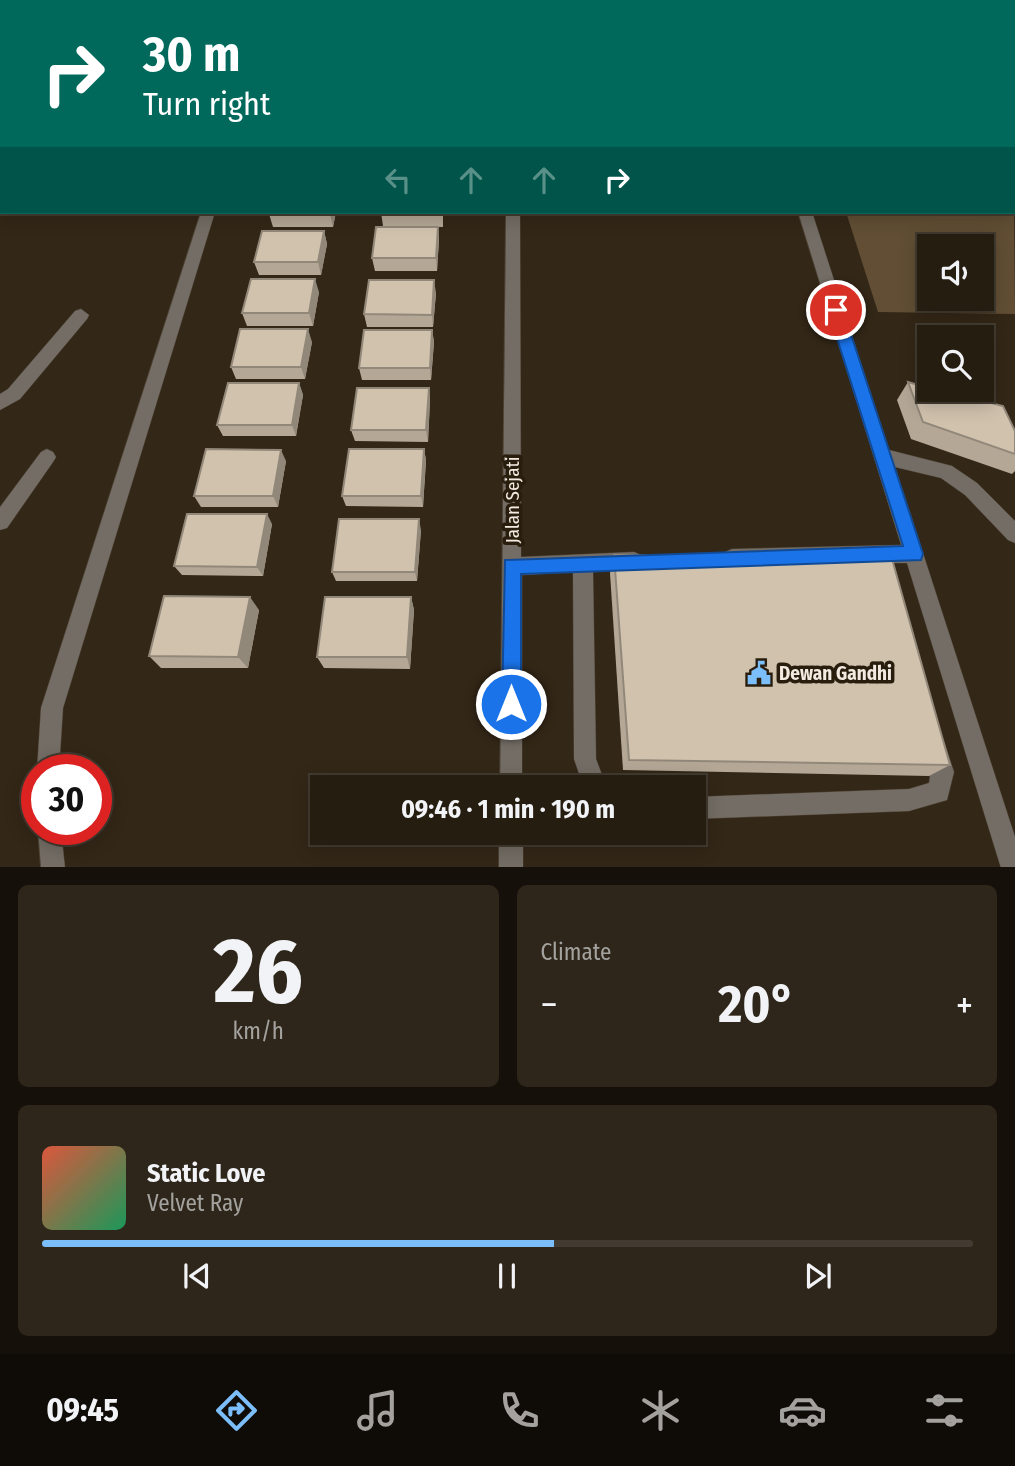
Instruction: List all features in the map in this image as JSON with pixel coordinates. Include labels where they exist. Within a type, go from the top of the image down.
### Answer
[{"type":"street","points":[[49,754],[52,708],[207,214]]},
{"type":"street","name":"Jalan Sejati","points":[[511,775],[513,214]]},
{"type":"street","points":[[806,214],[1013,867]]},
{"type":"street","points":[[0,403],[14,394],[81,315]]},
{"type":"street","points":[[882,456],[947,471],[971,489],[1015,534]]},
{"type":"street","points":[[0,522],[47,457]]},
{"type":"street","points":[[875,553],[891,604]]},
{"type":"street","points":[[708,559],[914,554]]},
{"type":"street","points":[[512,566],[653,561]]},
{"type":"street","points":[[583,563],[585,759],[591,775]]},
{"type":"street","points":[[706,808],[909,800],[939,792],[943,772],[927,720]]},
{"type":"street","points":[[52,845],[54,867]]},
{"type":"street","points":[[511,845],[511,867]]},
{"type":"shaded area","points":[[847,214],[1014,214],[1015,314],[878,312]]},
{"type":"building","points":[[376,227],[438,227],[436,258],[372,258]]},
{"type":"building","points":[[262,231],[324,231],[318,262],[254,262]]},
{"type":"building","points":[[251,279],[315,279],[309,313],[242,313]]},
{"type":"building","points":[[369,280],[434,280],[432,315],[364,314]]},
{"type":"building","points":[[240,329],[308,329],[301,367],[231,367]]},
{"type":"building","points":[[364,330],[432,330],[430,368],[359,368]]},
{"type":"building","points":[[908,382],[917,385],[917,402],[987,402],[1003,406],[1015,431],[1015,454],[923,422]]},
{"type":"building","points":[[228,383],[299,383],[292,425],[217,425]]},
{"type":"building","points":[[357,388],[429,388],[426,430],[351,430]]},
{"type":"building","points":[[206,449],[281,450],[273,496],[194,496]]},
{"type":"building","points":[[349,449],[424,449],[421,496],[342,496]]},
{"type":"building","points":[[187,514],[267,514],[257,567],[174,566]]},
{"type":"building","points":[[339,519],[419,519],[415,572],[332,572]]},
{"type":"building","name":"Dewan Gandhi","points":[[614,555],[892,559],[950,765],[629,760]]},
{"type":"building","points":[[164,596],[250,597],[238,657],[149,656]]},
{"type":"building","points":[[325,597],[411,597],[407,657],[317,657]]},
{"type":"place","name":"Dewan Gandhi","points":[[759,673]]},
{"type":"route","points":[[511,704],[512,566],[875,553],[914,554],[836,310]]}]
